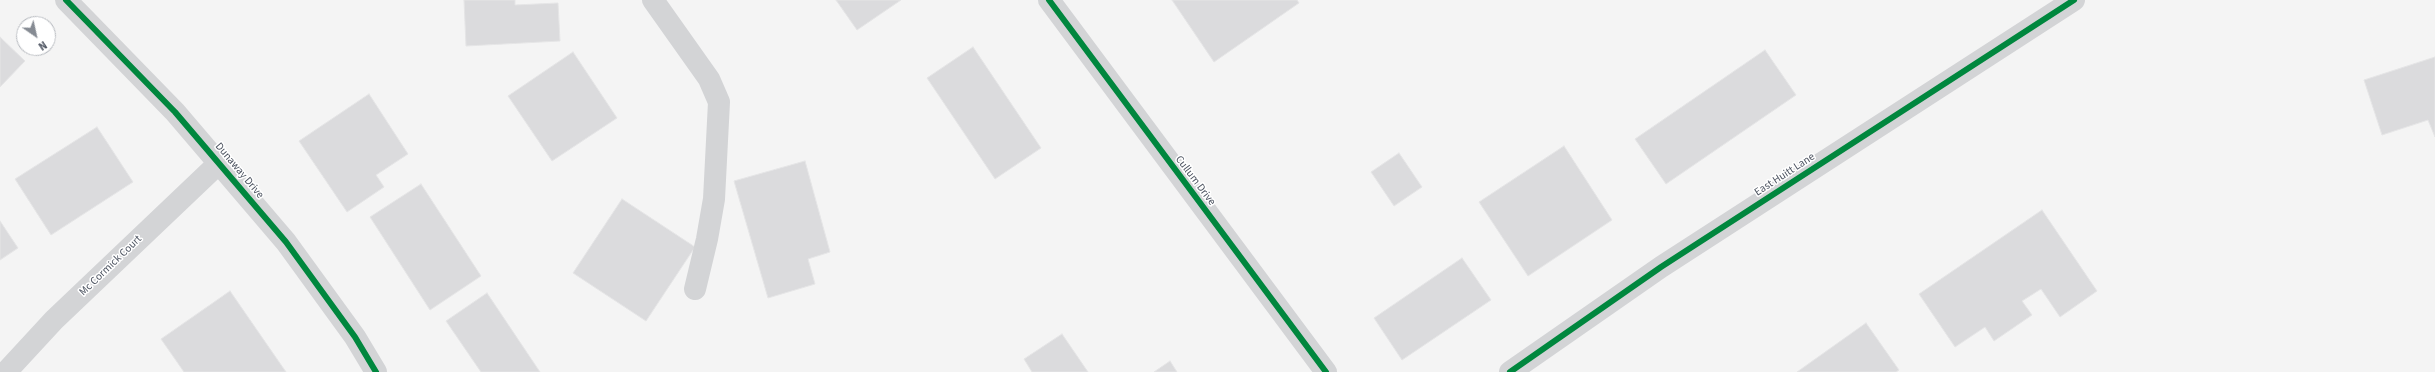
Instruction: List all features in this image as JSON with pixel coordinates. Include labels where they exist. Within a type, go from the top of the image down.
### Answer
[{"type":"street","name":"Dunaway Drive","points":[[66,0],[175,112],[286,242],[355,337],[376,372]]},
{"type":"street","points":[[653,0],[655,6],[673,26],[709,79],[719,102],[714,199],[707,239],[695,289]]},
{"type":"street","name":"Cullum Drive","points":[[1049,0],[1326,372]]},
{"type":"street","name":"East Huitt Lane","points":[[1510,372],[1660,267],[2074,0]]},
{"type":"street","name":"Mc Cormick Court","points":[[6,372],[54,320],[219,163]]},
{"type":"building","points":[[464,0],[515,0],[515,5],[558,3],[560,41],[466,46]]},
{"type":"building","points":[[836,0],[901,0],[857,30]]},
{"type":"building","points":[[1172,0],[1297,0],[1299,3],[1214,62]]},
{"type":"building","points":[[0,37],[16,52],[16,56],[20,56],[25,61],[0,87]]},
{"type":"building","points":[[973,47],[1041,148],[995,179],[927,78]]},
{"type":"building","points":[[1765,50],[1796,95],[1666,184],[1635,139]]},
{"type":"building","points":[[573,52],[617,118],[552,161],[508,96]]},
{"type":"building","points":[[2435,57],[2435,137],[2428,120],[2382,135],[2364,80]]},
{"type":"building","points":[[369,94],[408,154],[376,175],[384,187],[347,212],[299,141]]},
{"type":"building","points":[[97,127],[133,182],[51,235],[15,179]]},
{"type":"building","points":[[1564,146],[1612,220],[1528,276],[1479,202]]},
{"type":"building","points":[[1399,153],[1422,187],[1394,206],[1371,172]]},
{"type":"building","points":[[805,161],[830,252],[808,259],[815,284],[768,298],[734,181]]},
{"type":"building","points":[[421,184],[481,276],[430,310],[370,217]]},
{"type":"building","points":[[622,199],[695,247],[646,321],[573,273]]},
{"type":"building","points":[[2042,210],[2097,291],[2060,317],[2041,289],[2022,301],[2032,315],[1994,341],[1985,327],[1955,347],[1919,294]]},
{"type":"building","points":[[0,221],[18,248],[0,260]]},
{"type":"building","points":[[1462,258],[1491,300],[1402,360],[1374,318]]},
{"type":"building","points":[[230,291],[286,372],[184,372],[161,339]]},
{"type":"building","points":[[487,293],[540,372],[481,372],[446,321]]},
{"type":"building","points":[[1866,323],[1899,370],[1896,372],[1797,372]]},
{"type":"building","points":[[1062,334],[1088,372],[1032,372],[1024,359]]},
{"type":"building","points":[[1170,361],[1177,372],[1154,372]]},
{"type":"cycle path","points":[[66,0],[175,112],[286,242],[355,337],[376,372]]},
{"type":"cycle path","points":[[1049,0],[1326,372]]},
{"type":"cycle path","points":[[1510,372],[1661,267],[2074,0]]}]
